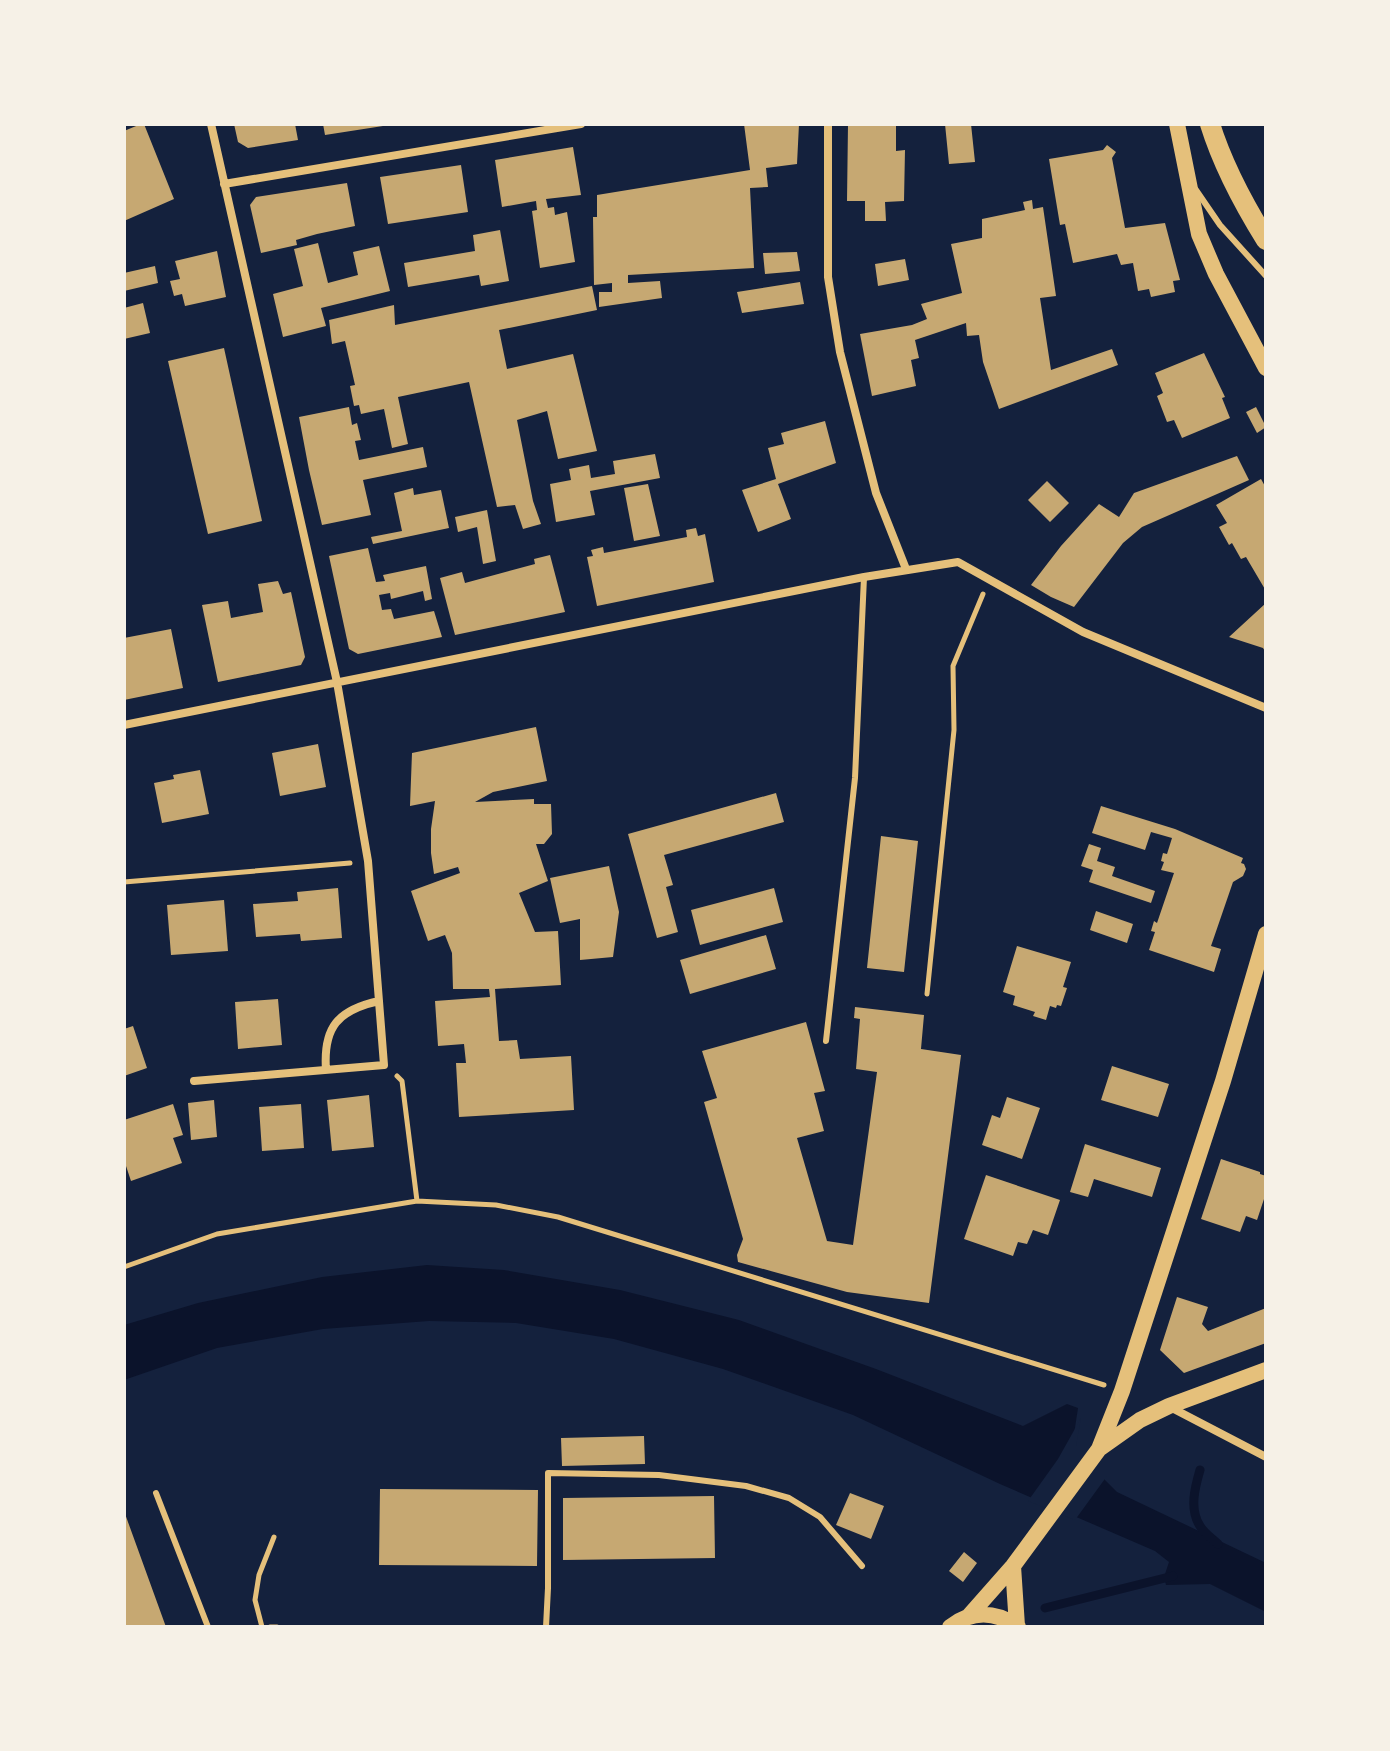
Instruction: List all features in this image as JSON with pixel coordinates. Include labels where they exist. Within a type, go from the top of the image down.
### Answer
[{"type":"main road","points":[[1177,124],[1199,234],[1216,274],[1266,368]]},
{"type":"main road","points":[[1210,124],[1237,192],[1266,240]]},
{"type":"main road","points":[[968,1617],[1013,1566],[1099,1449],[1119,1399],[1223,1081],[1266,934]]},
{"type":"main road","points":[[1099,1449],[1140,1420],[1169,1406],[1266,1370]]},
{"type":"main road","points":[[1013,1566],[1018,1626]]},
{"type":"main road","points":[[950,1627],[968,1617],[984,1614],[996,1615],[1018,1626]]},
{"type":"street","points":[[194,1081],[384,1065],[368,861],[337,682],[211,124]]},
{"type":"street","points":[[224,184],[581,124]]},
{"type":"street","points":[[828,124],[828,277],[840,352],[876,493],[906,569]]},
{"type":"street","points":[[124,725],[864,577],[958,562],[1083,632],[1266,708]]},
{"type":"street","points":[[326,1070],[331,1026],[344,1014],[379,1001]]},
{"type":"street","points":[[1169,1406],[1266,1457]]},
{"type":"lane","points":[[1186,173],[1220,225],[1266,276]]},
{"type":"lane","points":[[826,1041],[855,778],[864,577]]},
{"type":"lane","points":[[546,1627],[548,1473],[659,1475],[746,1486],[789,1498],[820,1517],[862,1566]]},
{"type":"lane","points":[[156,1493],[208,1627]]},
{"type":"path","points":[[927,994],[954,730],[953,666],[988,580]]},
{"type":"path","points":[[124,882],[368,861]]},
{"type":"path","points":[[384,1065],[402,1081],[417,1201]]},
{"type":"path","points":[[124,1267],[217,1234],[417,1201],[496,1205],[558,1217],[1085,1378],[1119,1399]]},
{"type":"path","points":[[262,1627],[255,1600],[259,1575],[274,1537]]},
{"type":"path","points":[[270,1627],[277,1627]]},
{"type":"water","points":[[427,1265],[504,1270],[620,1290],[739,1320],[1023,1426],[1067,1404],[1078,1408],[1072,1447],[1117,1492],[1266,1563],[1266,1612],[1210,1584],[1166,1585],[1164,1577],[1169,1562],[1155,1551],[1000,1484],[853,1415],[723,1369],[614,1339],[516,1323],[429,1321],[323,1329],[217,1348],[124,1380],[124,1325],[198,1303],[322,1277]]},
{"type":"pier","points":[[1081,1418],[1076,1446],[1107,1476],[1075,1520],[1028,1501],[1058,1459]]},
{"type":"building","points":[[144,124],[174,199],[124,221],[124,131]]},
{"type":"building","points":[[234,124],[295,124],[298,140],[248,148],[238,142]]},
{"type":"building","points":[[323,124],[383,124],[383,126],[325,135]]},
{"type":"building","points":[[744,124],[799,124],[797,164],[766,168],[768,187],[750,188],[754,268],[628,275],[628,283],[660,281],[662,298],[599,307],[599,292],[612,292],[612,283],[594,285],[593,217],[597,217],[597,195],[750,170]]},
{"type":"building","points":[[848,124],[896,124],[896,151],[905,150],[904,201],[885,202],[886,221],[865,221],[865,201],[847,201]]},
{"type":"building","points":[[945,124],[971,124],[975,162],[949,164]]},
{"type":"building","points":[[1107,145],[1116,152],[1112,158],[1125,228],[1165,223],[1180,280],[1173,281],[1175,292],[1151,297],[1149,289],[1138,291],[1133,263],[1121,265],[1117,254],[1073,263],[1065,224],[1060,225],[1049,159],[1103,150]]},
{"type":"building","points":[[573,147],[581,195],[546,199],[548,208],[554,207],[555,215],[567,212],[575,262],[540,268],[532,211],[537,210],[536,201],[502,207],[495,160]]},
{"type":"building","points":[[461,165],[468,212],[388,224],[380,177]]},
{"type":"building","points":[[347,183],[355,226],[296,240],[297,245],[261,253],[250,205],[256,197]]},
{"type":"building","points":[[1032,200],[1033,209],[1043,207],[1056,296],[1040,298],[1051,370],[1112,349],[1118,365],[999,409],[983,362],[979,335],[967,336],[966,323],[915,340],[919,358],[911,360],[916,386],[872,396],[860,334],[912,325],[927,319],[921,304],[962,293],[951,244],[982,238],[982,219],[1025,210],[1023,202]]},
{"type":"building","points":[[500,230],[509,281],[481,286],[479,275],[408,287],[404,263],[475,251],[473,235]]},
{"type":"building","points":[[318,243],[328,283],[358,275],[353,252],[379,246],[390,291],[321,308],[326,326],[283,337],[273,294],[303,286],[294,249]]},
{"type":"building","points":[[217,251],[226,297],[185,306],[182,294],[174,296],[170,281],[180,279],[175,261]]},
{"type":"building","points":[[797,252],[800,271],[765,274],[763,253]]},
{"type":"building","points":[[905,259],[909,280],[878,286],[875,264]]},
{"type":"building","points":[[155,266],[158,283],[124,291],[124,273]]},
{"type":"building","points":[[800,282],[804,304],[742,313],[737,292]]},
{"type":"building","points":[[592,286],[597,310],[499,330],[507,369],[573,354],[597,451],[558,459],[547,411],[517,420],[533,501],[541,524],[523,529],[515,505],[497,507],[469,382],[398,397],[408,444],[392,448],[384,409],[361,414],[359,405],[354,406],[350,386],[355,385],[345,341],[332,344],[329,320],[394,305],[395,325]]},
{"type":"building","points":[[143,303],[150,333],[124,339],[124,308]]},
{"type":"building","points":[[224,348],[262,521],[208,534],[168,361]]},
{"type":"building","points":[[1204,353],[1225,397],[1222,398],[1230,418],[1182,438],[1174,420],[1167,422],[1157,396],[1163,393],[1155,373]]},
{"type":"building","points":[[349,407],[352,425],[357,423],[361,440],[355,441],[359,460],[423,447],[427,467],[363,480],[371,515],[322,525],[299,417]]},
{"type":"building","points":[[1256,407],[1266,427],[1257,433],[1246,412]]},
{"type":"building","points":[[825,421],[836,463],[778,484],[791,519],[758,532],[742,490],[776,479],[768,448],[784,444],[781,433]]},
{"type":"building","points":[[655,454],[660,478],[590,491],[595,515],[556,522],[550,484],[571,480],[569,469],[589,465],[591,478],[615,474],[613,461]]},
{"type":"building","points":[[1237,456],[1249,480],[1142,527],[1123,543],[1074,607],[1031,585],[1099,504],[1119,517],[1134,493]]},
{"type":"building","points":[[1261,479],[1266,488],[1266,591],[1246,557],[1241,559],[1232,543],[1229,545],[1219,527],[1227,523],[1216,505]]},
{"type":"building","points":[[1047,481],[1069,503],[1050,522],[1028,500]]},
{"type":"building","points":[[648,484],[660,536],[634,541],[624,488]]},
{"type":"building","points":[[413,488],[414,495],[441,490],[449,528],[373,544],[371,537],[402,531],[394,493]]},
{"type":"building","points":[[487,510],[496,561],[483,564],[477,527],[458,532],[455,517]]},
{"type":"building","points":[[696,528],[698,536],[705,534],[714,582],[597,606],[587,557],[593,556],[591,550],[603,547],[604,553],[687,537],[686,530]]},
{"type":"building","points":[[368,548],[376,582],[385,581],[383,575],[426,566],[432,599],[425,601],[423,591],[391,599],[390,593],[379,595],[382,610],[391,609],[394,619],[434,611],[442,637],[358,654],[349,649],[329,556]]},
{"type":"building","points":[[550,555],[565,612],[455,635],[440,578],[462,572],[465,583],[535,564],[534,559]]},
{"type":"building","points":[[278,581],[283,594],[291,592],[305,657],[301,665],[218,682],[202,605],[228,601],[231,618],[263,612],[258,584]]},
{"type":"building","points":[[1266,603],[1266,653],[1263,648],[1229,637]]},
{"type":"building","points":[[171,629],[183,688],[124,700],[124,638]]},
{"type":"building","points":[[536,727],[547,781],[493,792],[475,802],[534,799],[534,804],[551,804],[552,834],[544,844],[536,844],[548,881],[519,893],[535,932],[558,931],[561,985],[495,989],[499,1041],[517,1040],[520,1059],[571,1056],[574,1110],[459,1117],[456,1063],[466,1063],[464,1044],[438,1046],[435,1001],[490,997],[489,989],[453,989],[452,953],[445,935],[428,941],[411,891],[460,873],[458,867],[434,874],[431,829],[435,801],[410,806],[412,753]]},
{"type":"building","points":[[318,744],[326,787],[280,796],[272,753]]},
{"type":"building","points":[[200,770],[209,814],[162,823],[154,783],[174,779],[173,775]]},
{"type":"building","points":[[776,793],[784,822],[664,855],[673,885],[666,887],[678,932],[657,938],[628,834]]},
{"type":"building","points":[[1101,806],[1175,829],[1243,858],[1241,863],[1246,869],[1243,876],[1233,882],[1211,946],[1221,949],[1214,972],[1149,950],[1155,932],[1151,931],[1154,921],[1157,923],[1174,873],[1161,870],[1163,853],[1167,854],[1172,838],[1151,832],[1145,850],[1092,833]]},
{"type":"building","points":[[881,836],[918,841],[904,972],[867,968]]},
{"type":"building","points":[[1089,844],[1101,848],[1097,861],[1115,867],[1112,876],[1155,891],[1151,903],[1089,882],[1093,870],[1081,866]]},
{"type":"building","points":[[609,866],[619,912],[613,957],[580,960],[580,919],[560,923],[550,878]]},
{"type":"building","points":[[338,888],[342,938],[301,941],[300,934],[256,937],[253,904],[298,901],[297,892]]},
{"type":"building","points":[[774,888],[783,922],[700,945],[691,910]]},
{"type":"building","points":[[224,900],[228,951],[171,955],[167,905]]},
{"type":"building","points":[[1096,911],[1133,924],[1127,943],[1090,930]]},
{"type":"building","points":[[766,935],[776,969],[690,994],[680,960]]},
{"type":"building","points":[[1017,946],[1071,962],[1061,1006],[1050,1006],[1046,1020],[1033,1016],[1035,1012],[1013,1005],[1015,996],[1003,992]]},
{"type":"building","points":[[278,999],[282,1045],[238,1049],[235,1002]]},
{"type":"building","points":[[855,1007],[924,1015],[921,1049],[961,1055],[929,1303],[847,1292],[738,1262],[737,1255],[743,1239],[704,1102],[717,1098],[702,1051],[806,1022],[825,1091],[814,1093],[824,1131],[797,1138],[827,1241],[853,1245],[877,1072],[856,1069],[860,1019],[854,1018]]},
{"type":"building","points":[[133,1026],[147,1068],[124,1076],[124,1029]]},
{"type":"building","points":[[1112,1066],[1169,1084],[1158,1117],[1101,1100]]},
{"type":"building","points":[[369,1095],[374,1147],[332,1151],[327,1100]]},
{"type":"building","points":[[1007,1097],[1040,1108],[1022,1159],[982,1145],[992,1115],[1000,1118]]},
{"type":"building","points":[[214,1100],[217,1137],[191,1140],[188,1103]]},
{"type":"building","points":[[173,1104],[183,1135],[173,1138],[182,1163],[131,1181],[124,1160],[124,1120]]},
{"type":"building","points":[[301,1104],[304,1148],[262,1151],[259,1107]]},
{"type":"building","points":[[1085,1144],[1161,1168],[1152,1197],[1094,1179],[1088,1197],[1070,1192]]},
{"type":"building","points":[[1221,1159],[1266,1176],[1266,1193],[1257,1220],[1246,1216],[1240,1232],[1201,1219]]},
{"type":"building","points":[[986,1175],[1060,1200],[1048,1235],[1033,1230],[1027,1244],[1018,1242],[1013,1256],[964,1239]]},
{"type":"building","points":[[1177,1297],[1208,1307],[1202,1324],[1208,1331],[1266,1308],[1266,1343],[1184,1373],[1160,1350]]},
{"type":"building","points":[[644,1436],[645,1464],[562,1466],[561,1438]]},
{"type":"building","points":[[380,1489],[538,1490],[537,1566],[379,1565]]},
{"type":"building","points":[[850,1493],[884,1506],[871,1539],[836,1525]]},
{"type":"building","points":[[714,1496],[715,1558],[563,1560],[563,1498]]},
{"type":"building","points":[[124,1511],[166,1627],[124,1627]]},
{"type":"building","points":[[964,1552],[977,1563],[963,1582],[949,1571]]},
{"type":"waterway","points":[[1200,1470],[1195,1491],[1195,1512],[1202,1529],[1218,1544]]},
{"type":"waterway","points":[[1045,1608],[1173,1576]]}]
